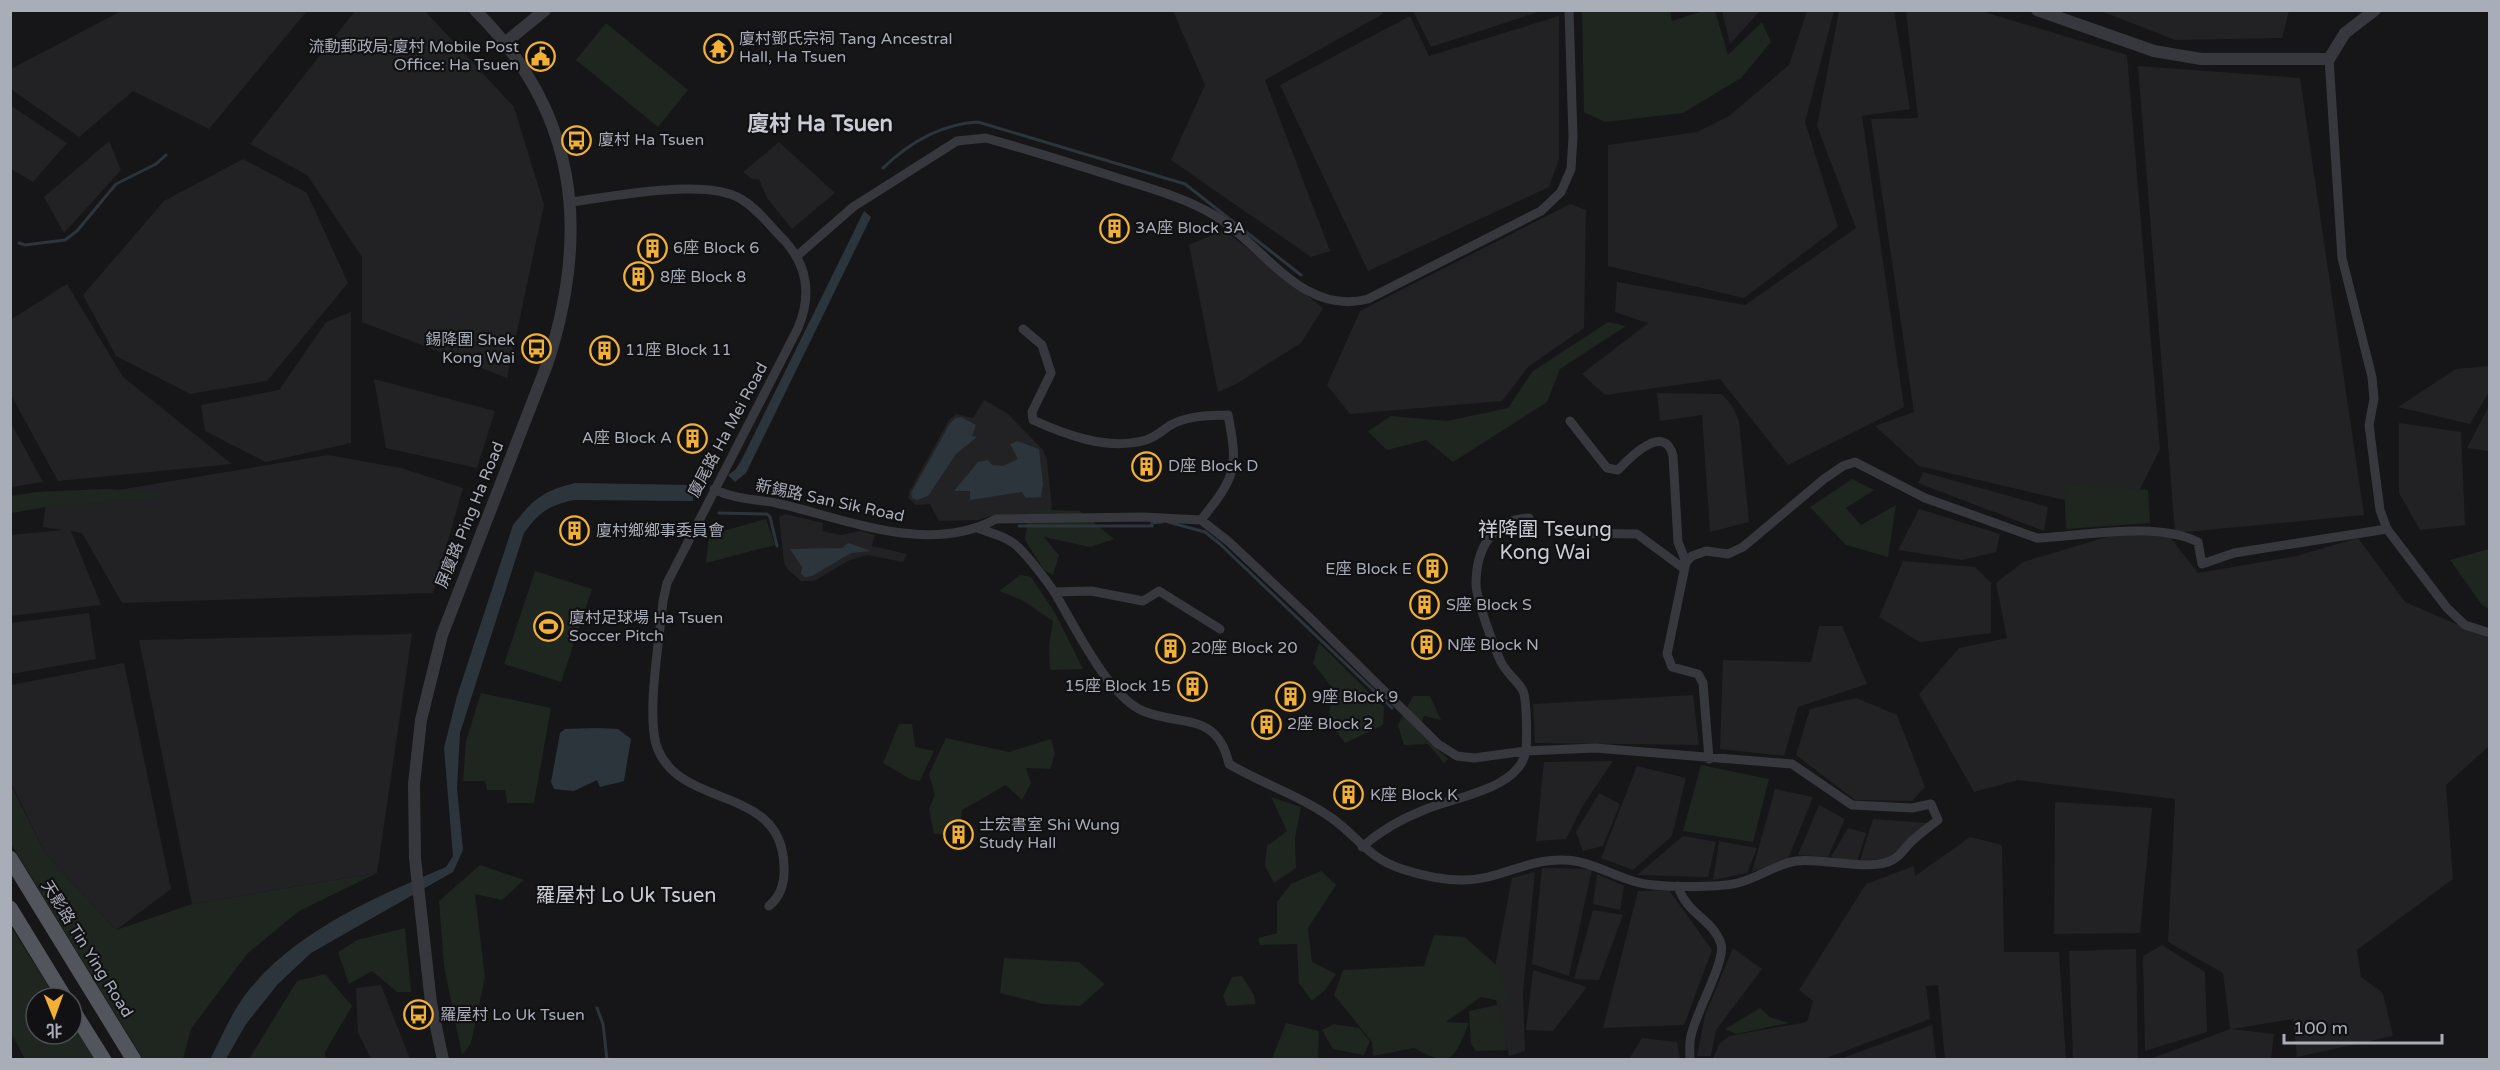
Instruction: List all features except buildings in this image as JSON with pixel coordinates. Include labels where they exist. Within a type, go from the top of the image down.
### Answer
[{"type":"main road","name":"天影路 Tin Ying Road","points":[[10,858],[134,1059]]},
{"type":"main road","points":[[10,908],[58,986]]},
{"type":"main road","points":[[84,1028],[104,1059]]},
{"type":"street","name":"屏廈路 Ping Ha Road","points":[[443,1059],[430,1003],[417,878],[414,784],[425,697],[442,635],[461,582],[548,362],[560,325],[571,251],[570,202],[550,120],[533,82],[506,42],[475,10]]},
{"type":"street","points":[[506,42],[545,10]]},
{"type":"street","points":[[797,256],[853,207],[957,141],[986,138],[1167,193],[1215,215],[1279,273],[1313,292],[1345,301],[1368,298],[1541,211],[1561,192],[1571,169],[1573,136],[1569,10]]},
{"type":"street","points":[[2037,10],[2154,51],[2201,59],[2329,59]]},
{"type":"street","points":[[2375,10],[2345,33],[2329,59],[2342,258],[2372,377],[2374,399],[2369,425],[2380,510],[2387,529],[2447,608],[2465,625],[2490,633]]},
{"type":"street","name":"廈尾路 Ha Mei Road","points":[[570,202],[697,188],[719,190],[741,198],[752,207],[797,256],[807,285],[803,315],[675,565],[665,592],[654,735],[665,762],[683,779],[749,808],[769,824],[780,846],[784,869],[778,898],[769,906]]},
{"type":"street","points":[[1023,329],[1042,345],[1051,374],[1032,412],[1033,420],[1060,434],[1110,442],[1143,441],[1157,436],[1181,421],[1196,416],[1228,415],[1235,454],[1233,472],[1225,489],[1201,520]]},
{"type":"street","points":[[1570,421],[1607,468],[1612,470],[1617,470],[1642,447],[1655,442],[1665,442],[1669,445],[1673,456],[1678,542],[1684,565],[1667,654],[1672,667],[1698,674],[1703,684],[1709,759]]},
{"type":"street","points":[[1684,565],[1692,556],[1706,551],[1728,554],[1743,546],[1824,479],[1842,466],[1855,462],[1925,498],[2002,524],[2024,536],[2037,538],[2136,531],[2188,537],[2198,542],[2202,564],[2234,553],[2387,529]]},
{"type":"street","name":"新錫路 San Sik Road","points":[[714,489],[726,495],[775,503],[898,533],[978,528]]},
{"type":"street","points":[[1143,517],[1201,520],[1228,541],[1449,752],[1456,756],[1474,758],[1526,751],[1622,749],[1709,759],[1792,764],[1852,805],[1912,808],[1931,804],[1938,820],[1893,860],[1862,866],[1839,861],[1795,861],[1738,883],[1652,885],[1616,877],[1583,863],[1564,860],[1537,863],[1485,878],[1441,879],[1386,863],[1362,847],[1335,820],[1306,802],[1257,781],[1229,764],[1226,752],[1213,731],[1199,723],[1143,711],[1123,696],[1100,668],[1054,592],[1019,547],[1002,536],[978,528],[996,519],[1143,517]]},
{"type":"street","points":[[1362,847],[1383,830],[1424,810],[1503,781],[1520,764],[1526,751],[1524,694],[1501,662],[1476,586],[1479,560],[1493,530],[1515,518],[1529,518]]},
{"type":"street","points":[[1573,533],[1637,534],[1684,565]]},
{"type":"street","points":[[1054,592],[1091,591],[1143,601],[1159,591],[1220,629]]},
{"type":"street","points":[[1678,886],[1682,901],[1717,934],[1722,946],[1721,961],[1703,998],[1690,1037],[1690,1059]]},
{"type":"shaded area","points":[[123,10],[307,11],[209,129],[133,91],[79,137],[11,89],[11,69]]},
{"type":"shaded area","points":[[1722,10],[1760,11],[1730,44]]},
{"type":"shaded area","points":[[355,11],[425,11],[514,107],[544,205],[507,378],[362,322],[362,257],[307,175],[250,144]]},
{"type":"shaded area","points":[[1173,11],[1381,11],[1383,14],[1265,80],[1330,251],[1311,257],[1171,160],[1205,85]]},
{"type":"shaded area","points":[[1413,11],[1541,11],[1431,47]]},
{"type":"shaded area","points":[[1582,11],[1670,11],[1672,21],[1703,11],[1715,11],[1728,55],[1762,22],[1771,42],[1741,78],[1683,113],[1605,122],[1584,112]]},
{"type":"shaded area","points":[[1807,11],[1834,11],[1805,122],[1838,227],[1744,298],[1608,266],[1608,145],[1697,132],[1729,116],[1789,65]]},
{"type":"shaded area","points":[[1839,11],[1894,11],[1910,109],[1862,116],[1904,407],[1788,465],[1720,379],[1605,395],[1582,374],[1648,323],[1615,312],[1617,282],[1745,305],[1856,228],[1817,126]]},
{"type":"shaded area","points":[[1906,11],[1981,11],[2127,55],[2160,449],[2137,495],[2073,502],[1919,466],[1875,426],[1914,412],[1871,119],[1918,118]]},
{"type":"shaded area","points":[[2101,11],[2289,11],[2282,38],[2175,40]]},
{"type":"shaded area","points":[[1410,16],[1429,56],[1559,16],[1559,159],[1549,187],[1368,271],[1280,85]]},
{"type":"shaded area","points":[[606,23],[688,90],[658,127],[576,60]]},
{"type":"shaded area","points":[[2138,66],[2300,78],[2364,515],[2175,533]]},
{"type":"shaded area","points":[[10,105],[67,143],[33,182],[11,169]]},
{"type":"shaded area","points":[[109,141],[121,170],[64,233],[44,197]]},
{"type":"shaded area","points":[[779,142],[835,193],[792,229],[767,198],[759,179],[752,179],[743,172]]},
{"type":"shaded area","points":[[243,159],[307,193],[348,283],[267,381],[190,394],[116,356],[83,295],[164,201]]},
{"type":"shaded area","points":[[1570,204],[1586,210],[1584,328],[1528,367],[1502,401],[1350,414],[1327,385],[1360,311]]},
{"type":"shaded area","points":[[864,211],[871,217],[746,473],[735,482],[728,475],[741,461]]},
{"type":"shaded area","points":[[1224,230],[1323,308],[1301,343],[1236,384],[1218,392],[1189,245]]},
{"type":"shaded area","points":[[67,284],[123,377],[232,464],[58,481],[11,395],[10,320]]},
{"type":"shaded area","points":[[351,312],[351,443],[266,462],[205,431],[201,405],[279,390],[326,322]]},
{"type":"shaded area","points":[[1608,322],[1626,326],[1560,369],[1547,402],[1453,462],[1426,440],[1387,450],[1368,431],[1391,416],[1447,421],[1508,408],[1533,371]]},
{"type":"shaded area","points":[[2489,366],[2489,392],[2470,424],[2398,407],[2456,369]]},
{"type":"shaded area","points":[[374,379],[495,411],[477,468],[386,448]]},
{"type":"shaded area","points":[[1657,393],[1722,394],[1733,407],[1739,421],[1749,522],[1710,532],[1702,415],[1660,421]]},
{"type":"shaded area","points":[[984,400],[1007,413],[1043,450],[1047,460],[1052,508],[1047,514],[994,515],[978,520],[939,521],[930,504],[916,505],[908,498],[910,490],[949,420],[956,414],[973,418]]},
{"type":"shaded area","points":[[2489,406],[2489,451],[2467,448]]},
{"type":"shaded area","points":[[961,417],[976,425],[972,436],[977,437],[956,454],[928,496],[917,500],[912,498],[911,493],[949,425],[955,418]]},
{"type":"shaded area","points":[[11,423],[43,482],[11,487]]},
{"type":"shaded area","points":[[2399,423],[2461,432],[2465,525],[2420,530],[2399,493]]},
{"type":"shaded area","points":[[1017,441],[1039,449],[1043,484],[1041,497],[1026,498],[1022,492],[970,500],[970,491],[954,491],[978,462],[988,460],[992,465],[1003,466],[1018,459],[1010,444]]},
{"type":"shaded area","points":[[328,455],[401,468],[463,488],[433,593],[122,603],[82,533],[71,531],[101,605],[11,616],[11,535],[63,530],[43,527],[46,502]]},
{"type":"shaded area","points":[[1923,472],[2048,507],[2044,531],[1918,483]]},
{"type":"shaded area","points":[[1852,479],[1874,490],[1846,508],[1861,525],[1896,505],[1888,557],[1846,545],[1810,507]]},
{"type":"shaded area","points":[[575,483],[693,485],[693,501],[574,500],[545,511],[535,520],[524,533],[460,733],[457,788],[463,850],[453,872],[311,953],[278,984],[246,1024],[226,1059],[210,1060],[245,995],[287,952],[364,904],[446,867],[453,856],[444,748],[457,696],[513,525],[540,497],[555,489]]},
{"type":"shaded area","points":[[2064,484],[2148,490],[2150,523],[2066,529]]},
{"type":"shaded area","points":[[107,489],[168,493],[150,500],[65,504],[11,513],[11,496],[36,492]]},
{"type":"shaded area","points":[[1029,509],[1080,511],[1114,539],[1090,547],[1044,537],[1059,555],[1053,575],[1044,570],[1025,540]]},
{"type":"shaded area","points":[[1919,509],[2000,534],[1996,552],[1962,560],[1898,550]]},
{"type":"shaded area","points":[[785,514],[823,523],[822,531],[840,535],[861,531],[875,535],[872,546],[907,554],[903,562],[867,555],[850,560],[814,581],[801,581],[789,571],[784,563],[779,517]]},
{"type":"shaded area","points":[[766,519],[775,545],[706,563],[709,535]]},
{"type":"shaded area","points":[[2117,534],[2170,537],[2198,573],[2296,556],[2358,538],[2405,602],[2489,638],[2489,746],[2446,785],[2453,879],[2357,950],[2361,977],[2383,993],[2393,1036],[2297,1057],[2293,1019],[2232,1029],[2274,1034],[2271,1059],[2150,1059],[2230,1029],[2223,973],[2168,942],[2175,799],[2018,780],[1974,792],[1919,694],[1959,648],[2007,638],[1996,583],[2023,562]]},
{"type":"shaded area","points":[[848,543],[871,551],[851,553],[812,576],[805,577],[801,574],[802,567],[790,549],[842,548]]},
{"type":"shaded area","points":[[2490,549],[2489,609],[2482,605],[2450,560]]},
{"type":"shaded area","points":[[1903,561],[1975,567],[1991,583],[1991,633],[1920,642],[1879,617]]},
{"type":"shaded area","name":"廈村足球場 Ha Tsuen Soccer Pitch","points":[[535,571],[592,589],[561,682],[504,664]]},
{"type":"shaded area","points":[[1020,575],[1031,577],[1055,613],[1083,669],[1050,670],[1049,645],[1053,621],[1022,600],[999,591]]},
{"type":"shaded area","points":[[89,613],[96,659],[11,674],[11,623]]},
{"type":"shaded area","points":[[1819,626],[1842,626],[1867,684],[1798,707],[1784,756],[1720,749],[1723,660],[1811,662]]},
{"type":"shaded area","points":[[412,634],[377,873],[192,904],[139,640]]},
{"type":"shaded area","points":[[1319,643],[1384,707],[1383,725],[1345,743],[1328,721],[1333,689],[1313,663]]},
{"type":"shaded area","points":[[124,663],[171,889],[116,930],[45,853],[11,783],[11,685]]},
{"type":"shaded area","points":[[481,693],[551,708],[534,803],[507,803],[505,790],[487,790],[485,781],[463,781],[466,741]]},
{"type":"shaded area","points":[[1693,695],[1699,745],[1535,743],[1533,704]]},
{"type":"shaded area","points":[[1413,696],[1430,696],[1441,720],[1424,716],[1419,732],[1448,759],[1444,763],[1428,744],[1404,745],[1398,725]]},
{"type":"shaded area","points":[[1856,698],[1897,715],[1925,787],[1912,801],[1855,800],[1796,755],[1810,709]]},
{"type":"shaded area","points":[[899,724],[912,724],[915,747],[934,751],[920,781],[910,779],[883,763]]},
{"type":"shaded area","points":[[565,729],[618,729],[631,739],[624,781],[600,787],[597,780],[574,791],[554,789],[551,782],[560,733]]},
{"type":"shaded area","points":[[946,738],[1009,752],[1051,739],[1055,754],[1050,769],[1026,768],[1031,783],[1022,800],[1006,785],[962,810],[959,835],[934,834],[929,809],[935,795],[929,774]]},
{"type":"shaded area","points":[[1613,761],[1582,807],[1566,839],[1536,841],[1544,762]]},
{"type":"shaded area","points":[[1701,765],[1769,779],[1753,842],[1683,831]]},
{"type":"shaded area","points":[[1637,766],[1686,778],[1672,836],[1633,870],[1601,858]]},
{"type":"shaded area","points":[[10,783],[45,853],[116,930],[192,904],[377,873],[299,911],[247,954],[191,1029],[183,1059],[143,1059],[11,844]]},
{"type":"shaded area","points":[[1775,789],[1813,797],[1788,859],[1752,872]]},
{"type":"shaded area","points":[[1599,793],[1620,804],[1603,846],[1583,851],[1576,832]]},
{"type":"shaded area","points":[[1271,797],[1301,807],[1295,838],[1296,868],[1274,883],[1265,866],[1267,846],[1287,831]]},
{"type":"shaded area","points":[[2055,802],[2152,808],[2140,933],[2054,934]]},
{"type":"shaded area","points":[[1819,805],[1845,819],[1828,857],[1798,855]]},
{"type":"shaded area","points":[[1873,819],[1927,823],[1902,859],[1860,860]]},
{"type":"shaded area","points":[[1848,828],[1866,833],[1857,862],[1831,857]]},
{"type":"shaded area","points":[[1683,836],[1716,842],[1708,877],[1637,875]]},
{"type":"shaded area","points":[[1970,837],[2002,845],[2004,952],[2059,952],[2066,1059],[1945,1059],[1938,985],[1926,986],[1930,1019],[1824,1059],[1713,1059],[1719,1044],[1729,1036],[1807,1022],[1813,1001],[1799,990],[1866,884],[1914,866],[1915,876]]},
{"type":"shaded area","points":[[1719,841],[1757,848],[1747,873],[1713,880]]},
{"type":"shaded area","points":[[480,865],[524,880],[502,900],[475,894],[485,977],[471,1043],[462,1055],[444,966],[439,901]]},
{"type":"shaded area","points":[[1542,868],[1592,869],[1569,976],[1532,964]]},
{"type":"shaded area","points":[[1321,871],[1336,885],[1308,928],[1312,962],[1336,974],[1325,990],[1312,1001],[1299,983],[1297,944],[1260,945],[1258,938],[1277,933],[1277,902],[1291,884]]},
{"type":"shaded area","points":[[1535,872],[1523,993],[1525,1051],[1509,1056],[1492,983],[1512,878]]},
{"type":"shaded area","points":[[1597,874],[1624,886],[1620,910],[1593,904]]},
{"type":"shaded area","points":[[1669,890],[1712,950],[1684,1025],[1603,1028],[1638,891]]},
{"type":"shaded area","points":[[1593,910],[1623,915],[1599,980],[1574,979]]},
{"type":"shaded area","points":[[10,925],[48,986],[24,986],[24,1046],[84,1046],[84,1042],[95,1059],[25,1059],[11,1033]]},
{"type":"shaded area","points":[[405,928],[411,992],[397,992],[372,971],[349,984],[338,952],[357,940]]},
{"type":"shaded area","points":[[1434,935],[1465,937],[1495,964],[1511,1003],[1481,997],[1446,1022],[1469,1023],[1459,1045],[1450,1057],[1437,1058],[1414,1048],[1373,1056],[1372,1042],[1334,995],[1343,970],[1424,966]]},
{"type":"shaded area","points":[[2162,945],[2205,972],[2207,1032],[2145,1051],[2143,956]]},
{"type":"shaded area","points":[[1733,948],[1762,969],[1716,1030],[1711,1056],[1697,1056],[1705,1015]]},
{"type":"shaded area","points":[[2136,949],[2138,1059],[2073,1059],[2069,951]]},
{"type":"shaded area","points":[[1004,958],[1079,962],[1105,984],[1080,1006],[1043,1004],[1000,993]]},
{"type":"shaded area","points":[[1533,970],[1587,987],[1553,1031],[1526,1030]]},
{"type":"shaded area","points":[[325,974],[352,1006],[325,1052],[326,1059],[249,1059],[297,981]]},
{"type":"shaded area","points":[[1242,976],[1254,995],[1255,1004],[1227,1006],[1223,996],[1232,977]]},
{"type":"shaded area","points":[[381,985],[410,1059],[371,1059],[358,1033],[356,988]]},
{"type":"shaded area","points":[[1497,1005],[1503,1014],[1507,1050],[1476,1051],[1471,1044],[1469,1011]]},
{"type":"shaded area","points":[[1760,1008],[1770,1017],[1789,1023],[1736,1034],[1725,1029]]},
{"type":"shaded area","points":[[1286,1023],[1319,1031],[1318,1059],[1272,1059]]},
{"type":"shaded area","points":[[1334,1024],[1359,1028],[1370,1041],[1364,1055],[1333,1049],[1322,1030]]},
{"type":"shaded area","points":[[1932,1025],[1936,1059],[1840,1059]]},
{"type":"shaded area","points":[[1642,1038],[1677,1042],[1680,1059],[1629,1059]]},
{"type":"waterway","points":[[883,168],[904,150],[926,136],[951,126],[978,122],[1185,184],[1301,275]]},
{"type":"waterway","points":[[19,243],[25,245],[65,240],[77,231],[116,184],[156,164],[166,155]]},
{"type":"waterway","points":[[719,513],[767,514],[770,517],[777,546]]},
{"type":"waterway","points":[[1019,526],[1152,526],[1152,523],[1162,522]]},
{"type":"waterway","points":[[1168,522],[1205,532],[1220,544],[1392,708]]},
{"type":"waterway","points":[[597,1008],[603,1024],[607,1060]]},
{"type":"place","name":"廈村鄧氏宗祠 Tang Ancestral Hall, Ha Tsuen","points":[[718,48]]},
{"type":"place","name":"流動郵政局:廈村 Mobile Post Office: Ha Tsuen","points":[[540,56]]},
{"type":"place","name":"廈村 Ha Tsuen","points":[[577,140]]},
{"type":"place","name":"3A座 Block 3A","points":[[1114,228]]},
{"type":"place","name":"6座 Block 6","points":[[652,248]]},
{"type":"place","name":"8座 Block 8","points":[[639,277]]},
{"type":"place","name":"錫降圍 Shek Kong Wai","points":[[536,349]]},
{"type":"place","name":"11座 Block 11","points":[[604,350]]},
{"type":"place","name":"A座 Block A","points":[[693,438]]},
{"type":"place","name":"D座 Block D","points":[[1147,466]]},
{"type":"place","name":"廈村鄉鄉事委員會","points":[[575,531]]},
{"type":"place","name":"E座 Block E","points":[[1433,569]]},
{"type":"place","name":"S座 Block S","points":[[1425,605]]},
{"type":"place","name":"廈村足球場 Ha Tsuen Soccer Pitch","points":[[548,627]]},
{"type":"place","name":"N座 Block N","points":[[1426,645]]},
{"type":"place","name":"20座 Block 20","points":[[1170,648]]},
{"type":"place","name":"15座 Block 15","points":[[1192,686]]},
{"type":"place","name":"9座 Block 9","points":[[1291,697]]},
{"type":"place","name":"2座 Block 2","points":[[1266,724]]},
{"type":"place","name":"K座 Block K","points":[[1349,795]]},
{"type":"place","name":"士宏書室 Shi Wung Study Hall","points":[[958,834]]},
{"type":"place","name":"羅屋村 Lo Uk Tsuen","points":[[419,1015]]},
{"type":"district","name":"廈村 Ha Tsuen","points":[[820,124]]},
{"type":"district","name":"祥降圍 Tseung Kong Wai","points":[[1545,542]]},
{"type":"district","name":"羅屋村 Lo Uk Tsuen","points":[[626,896]]}]
